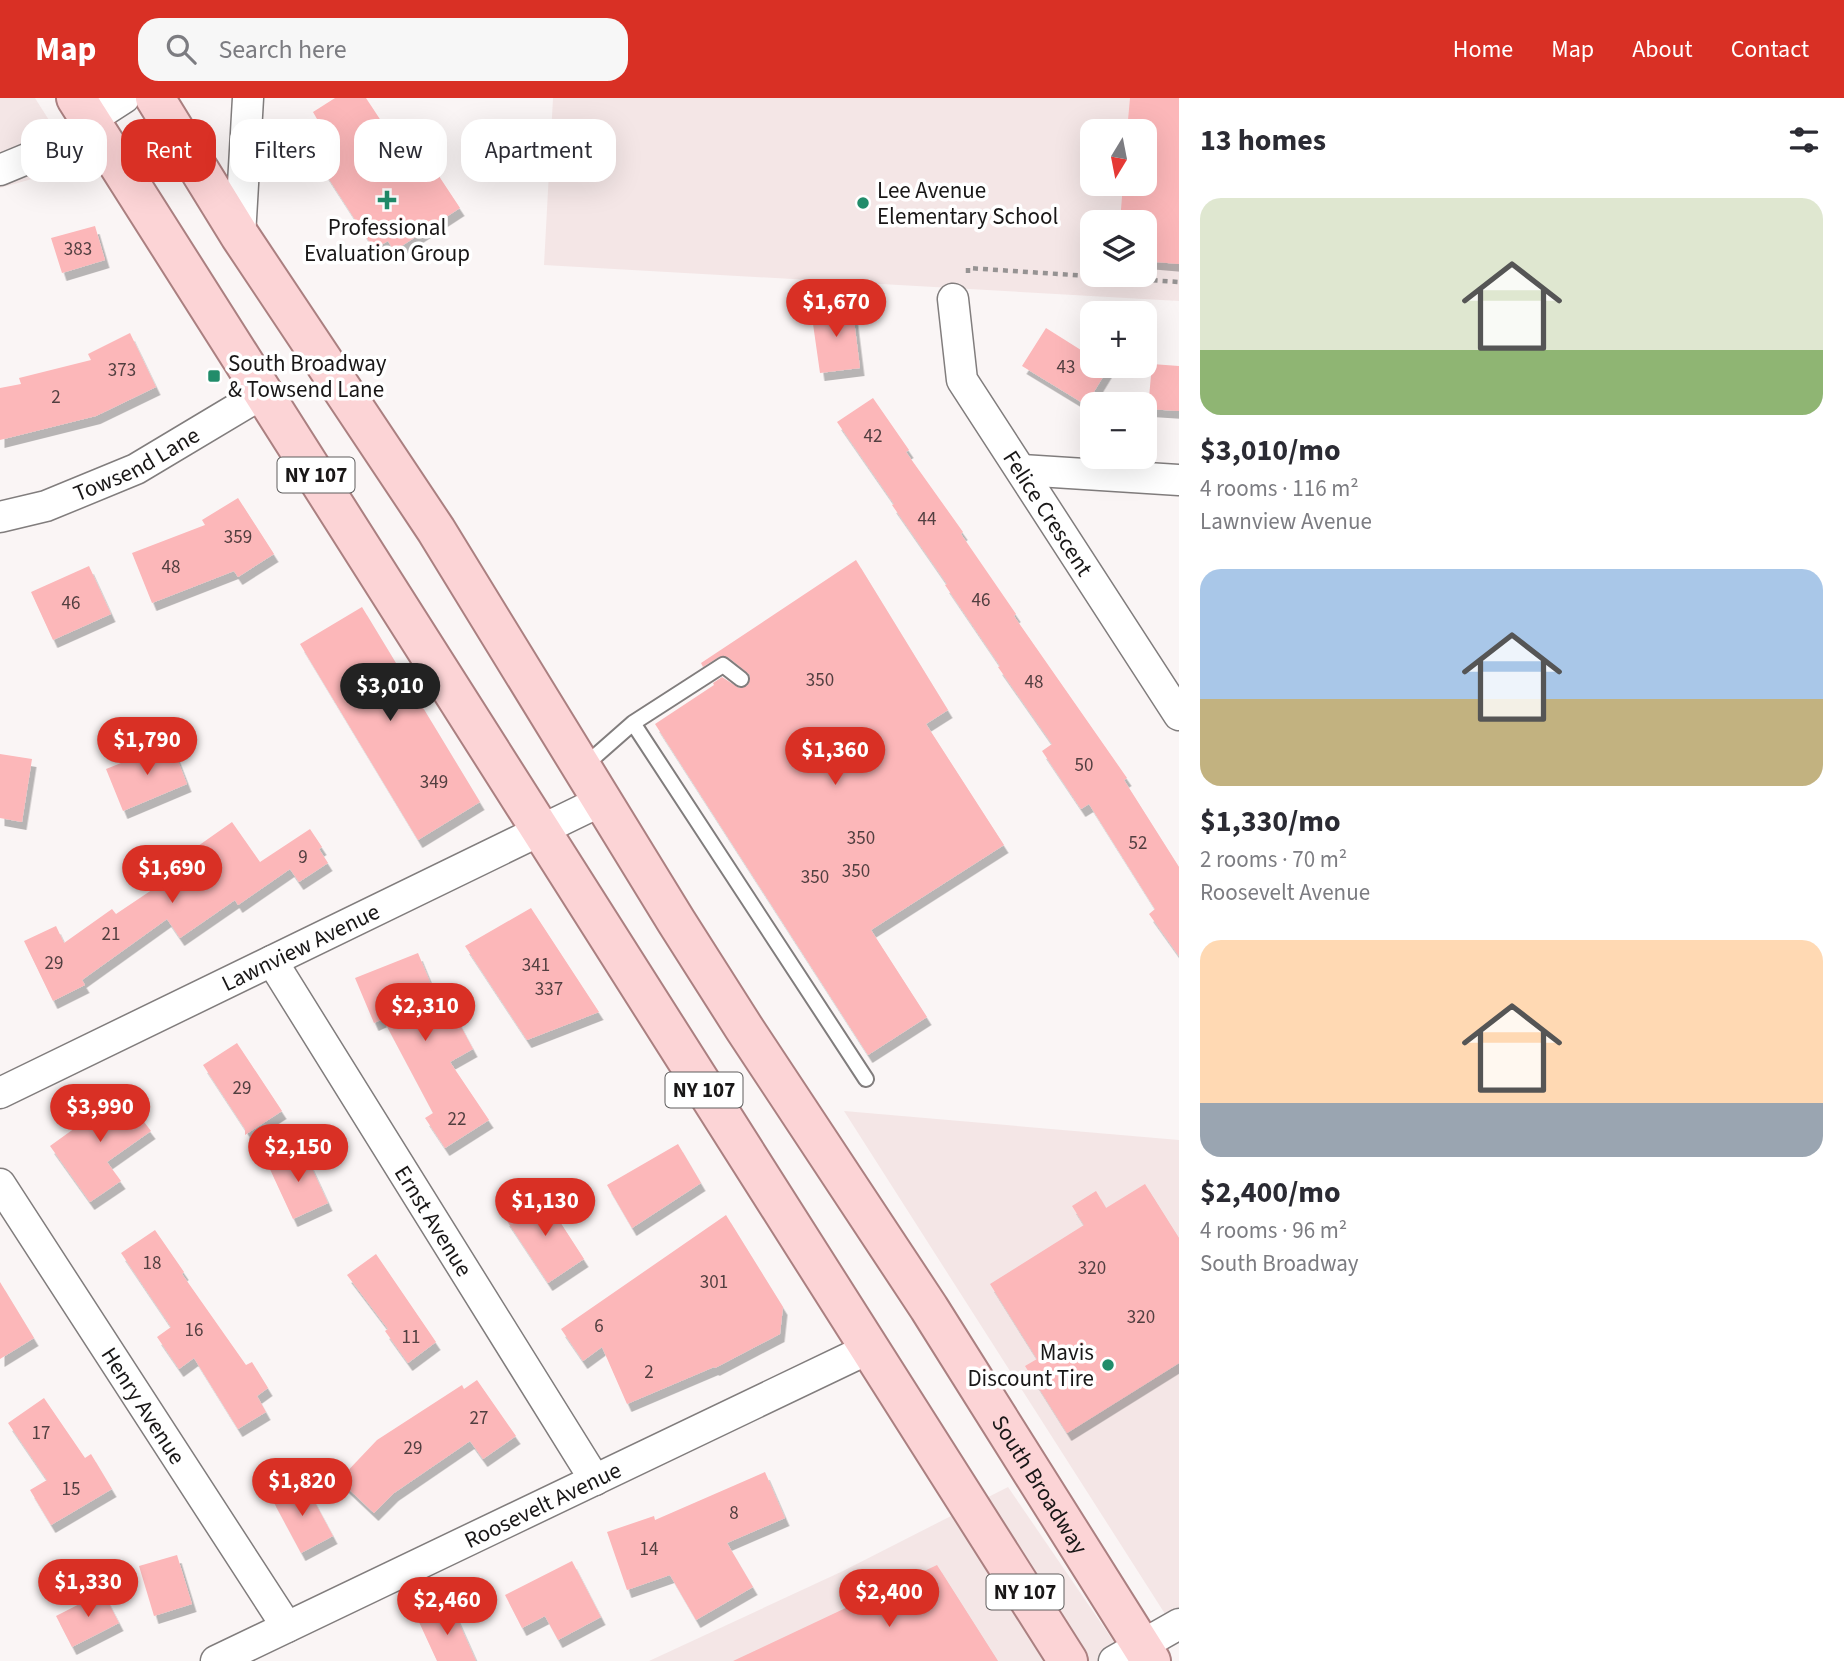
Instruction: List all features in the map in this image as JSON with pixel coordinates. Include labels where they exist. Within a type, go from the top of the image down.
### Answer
[{"type":"main road","name":"NY 107","points":[[155,98],[240,236],[436,530],[601,801]]},
{"type":"main road","name":"NY 107","points":[[83,109],[1068,1661]]},
{"type":"main road","name":"South Broadway","points":[[601,801],[744,1028],[929,1308],[1136,1656]]},
{"type":"street","points":[[0,170],[58,146],[83,109],[124,98]]},
{"type":"street","points":[[240,236],[248,98]]},
{"type":"street","name":"Felice Crescent","points":[[960,289],[961,380],[1179,715]]},
{"type":"street","name":"Towsend Lane","points":[[0,517],[46,506],[136,469],[263,393]]},
{"type":"street","points":[[1022,470],[1179,480]]},
{"type":"street","name":"Lawnview Avenue","points":[[0,1093],[601,801]]},
{"type":"street","name":"Ernst Avenue","points":[[272,961],[595,1480]]},
{"type":"street","name":"Henry Avenue","points":[[0,1184],[287,1627]]},
{"type":"street","name":"Roosevelt Avenue","points":[[216,1661],[868,1349]]},
{"type":"street","points":[[1136,1656],[1179,1624]]},
{"type":"lane","points":[[581,768],[633,723],[723,665],[741,679]]},
{"type":"lane","points":[[633,723],[866,1079]]},
{"type":"path","points":[[960,289],[968,268],[1179,282]]},
{"type":"shaded area","points":[[0,98],[35,98],[48,119],[21,119],[21,182],[0,188]]},
{"type":"shaded area","name":"Lee Avenue Elementary School","points":[[553,98],[1179,98],[1179,301],[544,265],[548,182],[616,182],[616,119],[552,119]]},
{"type":"shaded area","points":[[844,1111],[1179,1140],[1179,1610],[1167,1617]]},
{"type":"shaded area","points":[[1008,1487],[1127,1661],[649,1661],[843,1571]]},
{"type":"building","points":[[335,98],[366,98],[380,119],[354,119],[354,182],[443,182],[460,208],[394,251],[388,241],[374,249],[331,182],[340,182],[340,119],[317,119],[313,112]]},
{"type":"building","points":[[1130,98],[1179,98],[1179,264],[1157,262],[1157,210],[1121,210],[1122,196],[1157,196],[1157,119],[1128,119]]},
{"type":"building","points":[[95,226],[105,260],[62,273],[51,238]]},
{"type":"building","points":[[852,304],[860,368],[820,373],[811,310]]},
{"type":"building","points":[[1046,328],[1080,349],[1080,378],[1102,378],[1094,392],[1080,392],[1080,401],[1022,366]]},
{"type":"building","points":[[130,333],[156,387],[96,416],[0,440],[0,388],[21,384],[19,378],[91,360],[88,354]]},
{"type":"building","points":[[1157,364],[1179,366],[1179,411],[1157,410],[1157,392],[1150,392],[1151,378],[1157,378]]},
{"type":"building","points":[[873,398],[909,450],[906,452],[963,532],[961,534],[1016,614],[1014,616],[1127,778],[1124,780],[1179,867],[1179,956],[1149,914],[1155,909],[1089,804],[1081,809],[1042,751],[1052,744],[998,667],[1000,666],[945,585],[947,584],[837,422]]},
{"type":"building","points":[[238,498],[274,554],[238,577],[234,571],[152,603],[132,553],[205,525],[202,520]]},
{"type":"building","points":[[856,560],[948,710],[926,724],[1004,845],[871,930],[927,1017],[868,1055],[655,724],[722,677],[739,688],[748,685],[750,675],[728,657],[719,657],[703,667],[701,663]]},
{"type":"building","points":[[89,566],[111,614],[53,640],[31,592]]},
{"type":"building","points":[[362,607],[480,802],[418,840],[300,644]]},
{"type":"building","points":[[171,743],[187,784],[123,811],[106,769]]},
{"type":"building","points":[[0,754],[32,759],[22,822],[0,818]]},
{"type":"building","points":[[232,822],[260,862],[310,829],[322,847],[319,849],[328,863],[299,882],[290,869],[238,905],[235,900],[180,938],[167,919],[82,980],[85,985],[53,1001],[24,941],[56,926],[64,943],[112,909],[116,914],[204,855],[198,846]]},
{"type":"building","points":[[531,908],[599,1012],[527,1040],[465,946]]},
{"type":"building","points":[[418,953],[442,1011],[450,1006],[473,1049],[450,1062],[489,1120],[445,1148],[425,1118],[433,1113],[383,1019],[374,1023],[355,978]]},
{"type":"building","points":[[237,1043],[282,1111],[245,1135],[245,1129],[203,1065]]},
{"type":"building","points":[[119,1089],[151,1131],[107,1162],[121,1181],[90,1202],[50,1146],[93,1115],[90,1111]]},
{"type":"building","points":[[678,1144],[701,1183],[632,1228],[607,1185]]},
{"type":"building","points":[[303,1149],[328,1203],[293,1219],[268,1165]]},
{"type":"building","points":[[1145,1184],[1179,1238],[1179,1363],[1067,1433],[1025,1366],[1037,1359],[990,1284],[1084,1225],[1072,1206],[1096,1191],[1106,1208]]},
{"type":"building","points":[[542,1194],[584,1259],[548,1283],[505,1218]]},
{"type":"building","points":[[726,1215],[783,1307],[780,1334],[715,1368],[627,1404],[602,1347],[583,1361],[561,1329]]},
{"type":"building","points":[[155,1230],[184,1272],[182,1274],[246,1365],[252,1362],[268,1388],[257,1396],[266,1412],[238,1429],[194,1358],[179,1369],[157,1337],[171,1327],[121,1253]]},
{"type":"building","points":[[376,1254],[436,1342],[408,1363],[385,1331],[388,1329],[347,1275]]},
{"type":"building","points":[[0,1282],[34,1338],[0,1359]]},
{"type":"building","points":[[477,1380],[516,1436],[483,1459],[470,1441],[394,1493],[374,1513],[339,1480],[377,1440],[462,1385],[464,1389]]},
{"type":"building","points":[[44,1398],[85,1458],[91,1454],[112,1489],[51,1525],[30,1490],[47,1480],[8,1423]]},
{"type":"building","points":[[765,1472],[785,1518],[727,1543],[753,1587],[696,1620],[670,1575],[627,1590],[607,1532],[654,1516],[655,1520]]},
{"type":"building","points":[[304,1482],[333,1536],[301,1553],[272,1499]]},
{"type":"building","points":[[177,1555],[192,1604],[154,1616],[139,1566]]},
{"type":"building","points":[[572,1561],[601,1617],[558,1640],[545,1616],[522,1628],[505,1595]]},
{"type":"building","points":[[937,1565],[998,1661],[733,1661]]},
{"type":"building","points":[[103,1592],[119,1623],[72,1647],[56,1616]]},
{"type":"building","points":[[452,1607],[476,1661],[437,1661],[419,1622]]},
{"type":"place","name":"Professional Evaluation Group","points":[[387,200]]},
{"type":"place","name":"Lee Avenue Elementary School","points":[[863,203]]},
{"type":"place","name":"South Broadway & Towsend Lane","points":[[214,376]]},
{"type":"place","name":"Mavis Discount Tire","points":[[1108,1365]]}]
